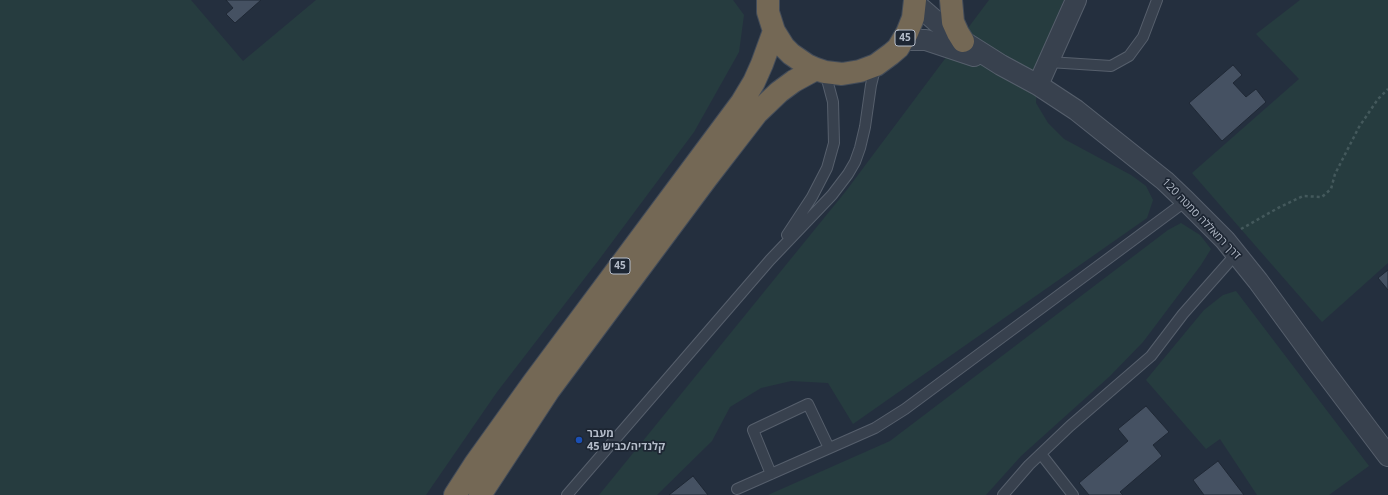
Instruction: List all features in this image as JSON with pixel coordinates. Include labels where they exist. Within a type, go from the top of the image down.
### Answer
[{"type":"highway","name":"45","points":[[768,0],[768,12],[774,31],[784,47],[807,65],[820,70],[842,74],[860,71],[876,65],[891,54],[903,40],[910,26],[915,1]]},
{"type":"highway","points":[[951,0],[953,22],[963,41]]},
{"type":"highway","name":"45","points":[[455,495],[475,464],[533,383],[742,102],[754,82],[774,31]]},
{"type":"highway","name":"45","points":[[480,495],[549,390],[757,113],[778,92],[794,81],[820,70]]},
{"type":"street","points":[[1038,85],[1076,0]]},
{"type":"street","name":"דרך רמאללה סמטה 120","points":[[915,1],[938,22],[963,41],[1001,65],[1038,85],[1076,110],[1166,181],[1230,247],[1258,281],[1318,363],[1386,450]]},
{"type":"street","name":"דרך רמאללה סמטה 120","points":[[903,40],[931,42],[1001,65]]},
{"type":"lane","points":[[1049,62],[1111,66],[1130,56],[1143,37],[1157,0]]},
{"type":"lane","points":[[567,495],[770,260],[839,186],[848,174],[855,162],[860,148],[876,65]]},
{"type":"lane","points":[[770,260],[812,197],[827,168],[834,143],[835,122],[833,102],[820,70]]},
{"type":"lane","points":[[737,489],[875,428],[905,409],[1186,201]]},
{"type":"lane","points":[[1003,495],[1030,465],[1081,416],[1151,356],[1183,314],[1230,247]]},
{"type":"lane","points":[[771,474],[753,430],[808,404],[829,448]]},
{"type":"lane","points":[[1041,454],[1073,495]]},
{"type":"path","points":[[1230,247],[1255,221],[1303,196],[1322,197],[1331,189],[1335,174],[1359,127],[1378,100],[1388,89]]},
{"type":"green space","points":[[0,0],[191,0],[243,61],[316,0],[733,0],[744,15],[739,52],[694,132],[601,257],[497,392],[426,495],[0,495]]},
{"type":"green space","points":[[989,0],[1064,0],[1048,37],[1037,78],[1036,103],[1048,123],[1064,139],[1131,175],[1146,186],[1153,200],[1147,218],[853,424],[828,383],[791,381],[761,388],[730,407],[712,441],[657,495],[599,495],[846,191]]},
{"type":"green space","points":[[1300,0],[1388,0],[1388,263],[1322,322],[1192,173],[1299,79],[1256,34]]},
{"type":"green space","points":[[1181,223],[1200,235],[1211,249],[1201,265],[1143,342],[1110,376],[1021,456],[986,495],[768,495],[890,441],[1168,230]]},
{"type":"green space","points":[[1236,291],[1369,466],[1329,495],[1257,495],[1220,439],[1206,449],[1146,380],[1204,310],[1223,295]]},
{"type":"building","points":[[226,0],[261,0],[235,23],[226,14],[233,8]]},
{"type":"building","points":[[1233,65],[1242,75],[1233,83],[1246,97],[1256,89],[1266,102],[1222,141],[1189,103]]},
{"type":"building","points":[[1388,270],[1388,290],[1378,278]]},
{"type":"building","points":[[1146,406],[1169,432],[1153,445],[1162,456],[1120,492],[1123,495],[1089,495],[1079,483],[1128,441],[1118,429]]},
{"type":"building","points":[[1218,461],[1244,495],[1204,495],[1193,480]]},
{"type":"building","points":[[693,476],[708,495],[669,495]]},
{"type":"place","name":"מעבר קלנדיה/כביש 45","points":[[579,440]]}]
